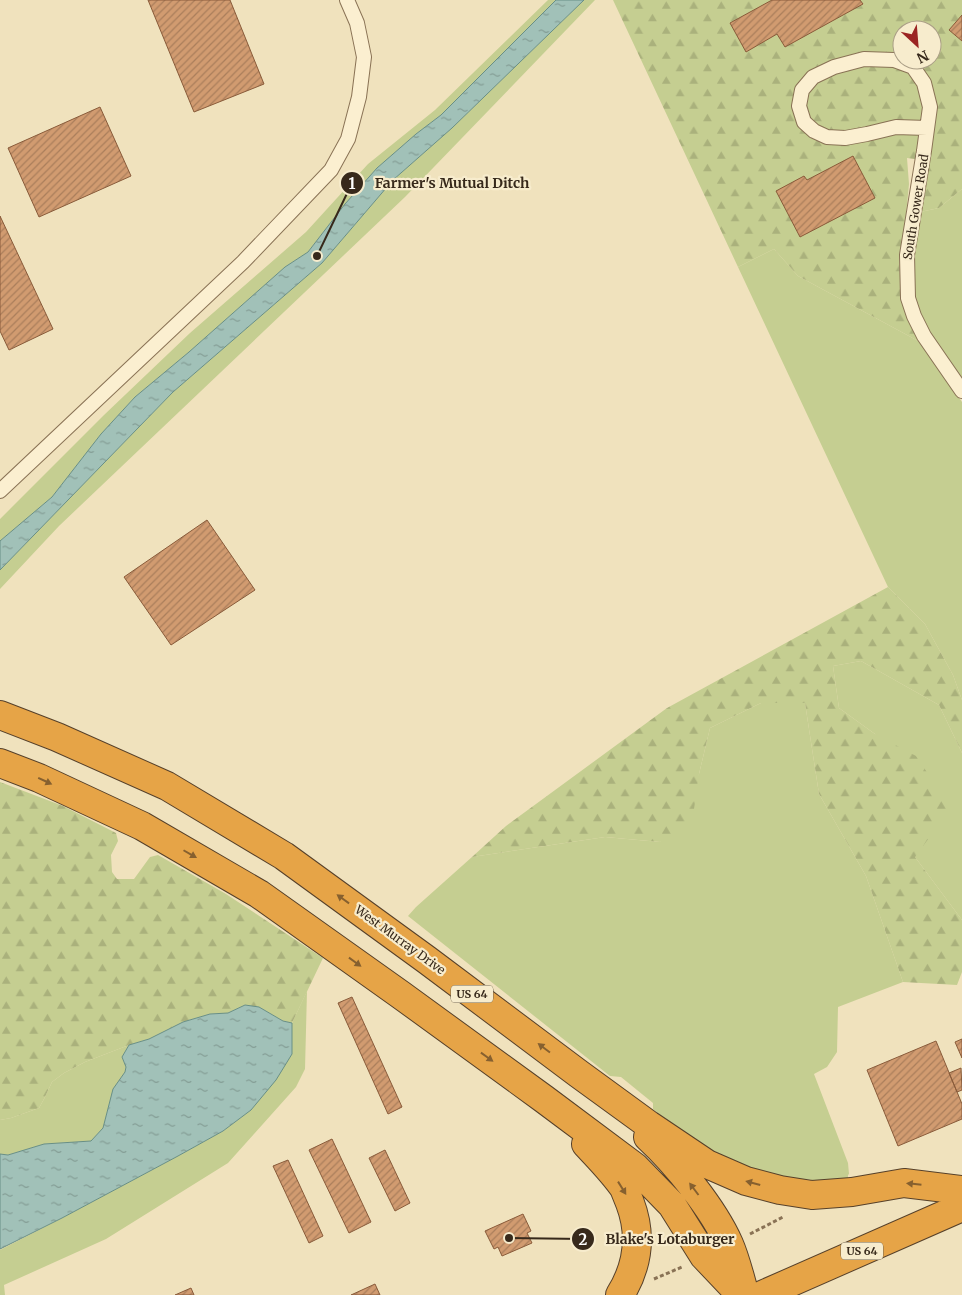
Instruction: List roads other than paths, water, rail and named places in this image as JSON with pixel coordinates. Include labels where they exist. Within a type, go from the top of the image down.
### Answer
[{"type":"highway","name":"West Murray Drive","points":[[0,715],[57,737],[167,786],[284,856],[427,960],[578,1074],[707,1164],[746,1181],[780,1190],[812,1195],[852,1192],[904,1183],[962,1190]]},
{"type":"highway","points":[[0,763],[39,778],[142,826],[259,894],[635,1166],[672,1205],[704,1256],[741,1295]]},
{"type":"highway","points":[[578,1074],[659,1148],[691,1185],[707,1207],[729,1244],[745,1295]]},
{"type":"highway","points":[[544,1099],[604,1163],[628,1198],[638,1236],[631,1274],[620,1295]]},
{"type":"highway","name":"US 64","points":[[762,1295],[962,1207]]},
{"type":"lane","points":[[0,491],[243,262],[330,170],[348,139],[359,97],[364,57],[357,23],[347,0]]},
{"type":"lane","name":"South Gower Road","points":[[927,128],[896,127],[844,138],[827,137],[814,131],[804,122],[799,106],[802,90],[813,77],[834,66],[864,59],[894,60],[913,67],[924,83],[930,107],[927,128],[907,255],[908,298],[924,336],[962,391]]},
{"type":"water","points":[[556,0],[584,0],[452,128],[393,180],[322,263],[173,392],[0,570],[0,541],[52,497],[101,434],[135,397],[285,267],[308,252],[345,204],[377,168],[441,115]]},
{"type":"water","points":[[245,1005],[259,1007],[283,1021],[292,1023],[292,1054],[276,1080],[251,1110],[223,1131],[178,1156],[0,1249],[0,1154],[8,1155],[44,1144],[91,1141],[103,1128],[113,1089],[125,1072],[126,1067],[122,1057],[129,1045],[149,1039],[183,1022],[210,1014],[228,1013]]},
{"type":"place","name":"Farmer's Mutual Ditch","points":[[317,256]]},
{"type":"place","name":"Blake's Lotaburger","points":[[509,1238]]}]
